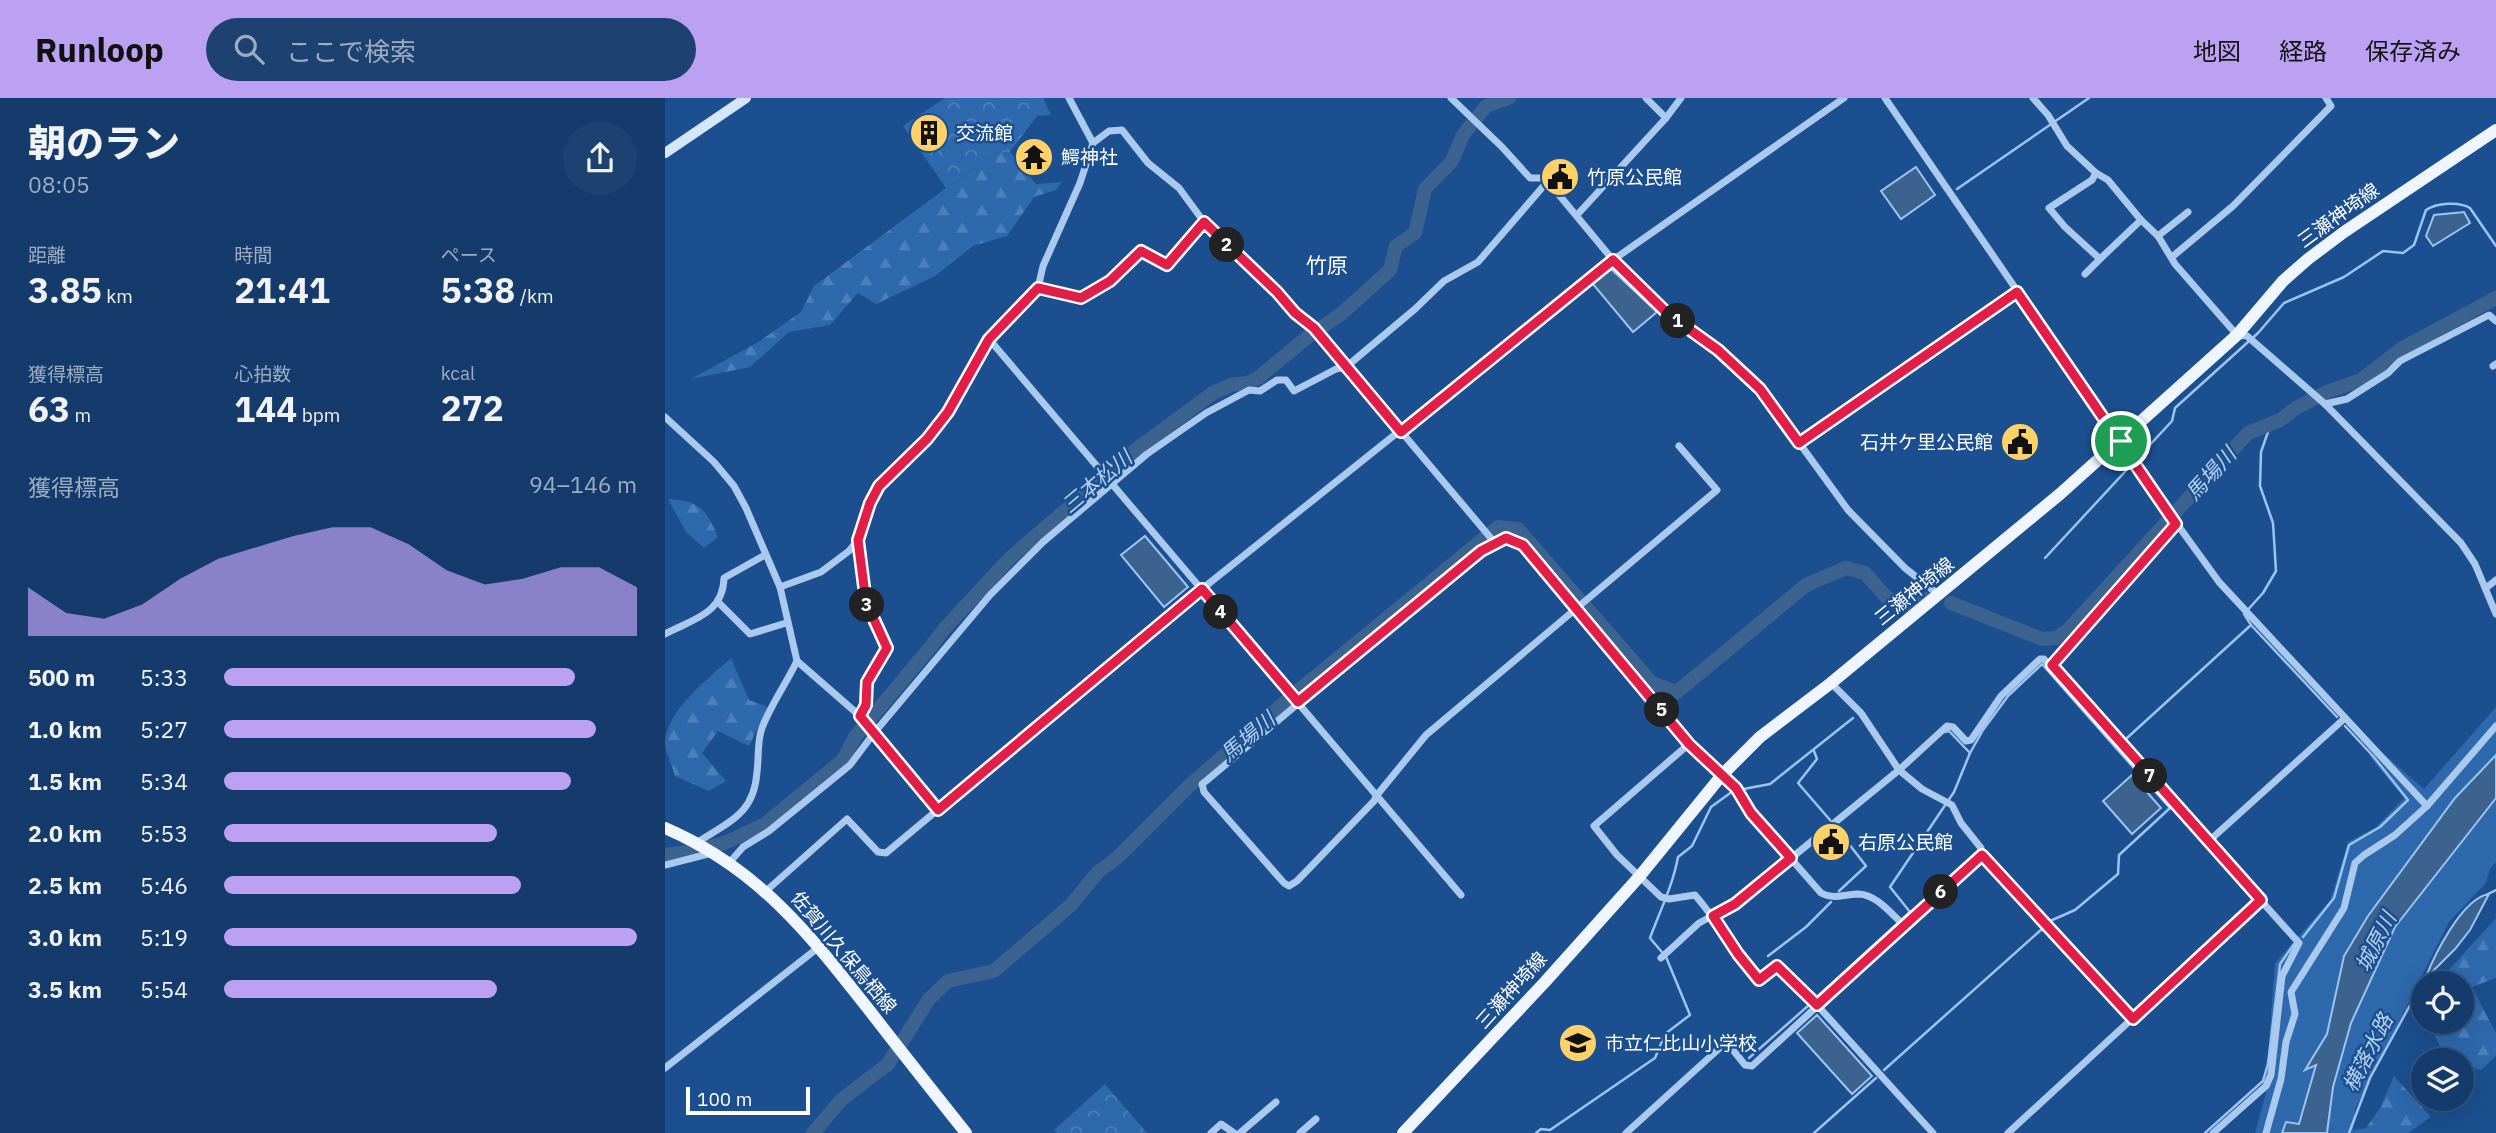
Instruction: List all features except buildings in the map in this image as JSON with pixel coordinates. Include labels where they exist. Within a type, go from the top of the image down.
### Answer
[{"type":"main road","name":"三瀬神埼線","points":[[1403,1133],[1544,983],[1639,877],[1722,775],[1760,737],[1940,595],[2121,441],[2242,335],[2283,281],[2308,259],[2355,224],[2496,130]]},
{"type":"main road","name":"佐賀川久保鳥栖線","points":[[665,828],[715,852],[766,891],[820,947],[966,1133]]},
{"type":"street","points":[[665,153],[745,98]]},
{"type":"street","points":[[1069,98],[1093,143]]},
{"type":"street","points":[[1451,98],[1530,178],[1545,178],[1613,260],[1668,314],[1718,350],[1760,389],[1848,510],[1905,568],[1940,595]]},
{"type":"street","points":[[1646,98],[1666,118]]},
{"type":"street","points":[[1577,215],[1681,98]]},
{"type":"street","points":[[766,891],[844,820],[851,820],[882,854],[1202,589],[1613,260],[1844,98]]},
{"type":"street","points":[[1885,98],[2176,524],[2219,582],[2427,806]]},
{"type":"street","points":[[2033,98],[2048,115],[2067,146],[2096,173],[2108,180],[2242,335],[2325,404],[2461,543],[2475,564],[2496,614]]},
{"type":"street","points":[[2172,257],[2233,206],[2331,106],[2326,98]]},
{"type":"street","points":[[780,587],[821,572],[849,551],[858,540],[870,503],[879,486],[927,439],[948,412],[989,339],[1038,288],[1042,266],[1080,183],[1093,143],[1109,131],[1122,130],[1148,163],[1179,188],[1204,222],[1277,292],[1295,313],[1314,328],[1495,543]]},
{"type":"street","points":[[2096,173],[2092,180],[2049,208],[2065,227],[2100,259]]},
{"type":"street","points":[[730,862],[743,847],[769,831],[850,765],[989,595],[1043,542],[1111,483],[1147,454],[1233,397],[1249,390],[1260,391],[1277,380],[1286,380],[1294,391],[1336,369],[1346,367],[1444,281],[1478,262],[1547,183]]},
{"type":"street","points":[[2158,236],[2188,212]]},
{"type":"street","points":[[2085,274],[2141,220]]},
{"type":"street","points":[[1038,288],[1081,298],[1110,281],[1141,251],[1167,265],[1204,222]]},
{"type":"street","points":[[1799,443],[2017,292]]},
{"type":"street","points":[[2325,404],[2347,399],[2388,373],[2400,361],[2489,315],[2496,321]]},
{"type":"street","points":[[989,339],[1461,895]]},
{"type":"street","points":[[665,417],[714,462],[734,486],[780,587],[786,623],[797,661],[860,716],[938,810]]},
{"type":"street","points":[[1679,446],[1717,490],[1586,600],[1576,609],[1426,735],[1374,801],[1297,881],[1289,886],[1284,883],[1204,792],[1202,784],[1298,702],[1481,551],[1506,538],[1523,545],[1576,609],[1689,744],[1736,788],[1751,813],[1821,893],[1829,898],[1860,894],[1874,899],[1904,925]]},
{"type":"street","points":[[2052,665],[2176,524]]},
{"type":"street","points":[[858,540],[866,602],[887,648],[867,682],[866,705],[860,716]]},
{"type":"street","points":[[665,634],[712,610],[719,603],[725,578],[765,555]]},
{"type":"street","points":[[2486,588],[2496,580]]},
{"type":"street","points":[[719,603],[750,634],[786,623]]},
{"type":"street","points":[[1661,958],[1699,923],[1735,904],[1899,770],[1947,726],[1953,727],[1966,741],[1971,740],[2001,696],[2044,659],[2299,943],[2282,976],[2271,1075],[2266,1086],[2213,1133]]},
{"type":"street","points":[[698,842],[736,817],[751,802],[757,780],[761,732],[772,705],[797,661]]},
{"type":"street","points":[[1831,683],[1861,713],[1899,770],[1921,789],[1947,801],[1961,823],[1978,842],[1982,855],[2133,1019]]},
{"type":"street","points":[[2209,841],[2345,718]]},
{"type":"street","points":[[2281,995],[2291,992],[2344,908],[2355,863],[2395,835],[2427,806],[2496,726]]},
{"type":"street","points":[[1689,744],[1594,826],[1639,877],[1661,897],[1669,899],[1695,895],[1759,980],[1777,966],[1817,1005],[1933,1133]]},
{"type":"street","points":[[665,865],[715,852]]},
{"type":"street","points":[[1626,1133],[1723,1045],[1729,1045],[1745,1065],[1752,1066],[1982,855]]},
{"type":"street","points":[[2008,1133],[2261,900]]},
{"type":"street","points":[[665,1069],[820,947]]},
{"type":"street","points":[[2266,1133],[2295,1014],[2291,992]]},
{"type":"street","points":[[1240,1133],[1276,1102]]},
{"type":"street","points":[[1300,1133],[1316,1119]]},
{"type":"street","points":[[1211,1133],[1221,1124],[1234,1133]]},
{"type":"green space","points":[[945,98],[1043,98],[1051,115],[1037,116],[1010,152],[998,153],[946,188],[903,126]]},
{"type":"green space","points":[[1010,152],[1036,184],[1062,182],[1056,190],[1034,197],[1007,236],[973,246],[935,276],[876,304],[858,293],[830,325],[789,332],[750,367],[691,379],[760,341],[801,312],[814,286],[946,188],[998,153]]},
{"type":"green space","points":[[668,499],[687,502],[700,508],[718,537],[704,548],[686,532]]},
{"type":"green space","points":[[731,658],[749,700],[768,707],[749,746],[718,731],[702,753],[726,781],[709,791],[675,776],[665,744],[672,719],[680,708],[700,685]]},
{"type":"green space","points":[[2496,707],[2496,755],[2455,798],[2344,956],[2327,1034],[2306,1068],[2317,1065],[2299,1125],[2286,1122],[2282,1133],[2255,1133],[2266,1093],[2262,1080],[2268,1057],[2275,963],[2330,901],[2348,842],[2376,827],[2404,798],[2369,756],[2378,749],[2424,789]]},
{"type":"green space","points":[[2496,798],[2496,862],[2490,869],[2486,883],[2449,922],[2424,971],[2411,971],[2411,998],[2355,1109],[2353,1133],[2327,1133],[2333,1087],[2351,1023],[2395,927]]},
{"type":"green space","points":[[2496,918],[2496,978],[2474,986],[2474,971],[2448,971]]},
{"type":"green space","points":[[2474,991],[2496,1033],[2496,1056],[2481,1070],[2474,1068],[2474,1048],[2441,1048],[2434,1034],[2474,1034]]},
{"type":"green space","points":[[2394,1076],[2411,1095],[2411,1111],[2426,1111],[2431,1117],[2408,1133],[2353,1133],[2354,1130],[2366,1128],[2380,1108]]},
{"type":"green space","points":[[1105,1084],[1147,1133],[1057,1133],[1054,1130]]},
{"type":"water","points":[[1916,167],[1935,195],[1901,219],[1881,191]]},
{"type":"water","points":[[2464,212],[2470,223],[2433,246],[2426,236],[2434,215]]},
{"type":"water","points":[[1610,268],[1657,312],[1633,332],[1592,283]]},
{"type":"water","points":[[1145,536],[1188,587],[1164,607],[1121,555]]},
{"type":"water","name":"城原川","points":[[2496,755],[2496,798],[2395,927],[2351,1023],[2333,1087],[2327,1133],[2282,1133],[2286,1122],[2299,1124],[2316,1065],[2305,1070],[2327,1034],[2344,956],[2368,916],[2455,798]]},
{"type":"water","points":[[2132,775],[2161,808],[2132,834],[2103,801]]},
{"type":"water","points":[[2489,894],[2470,930],[2433,971],[2429,971],[2450,929],[2479,898]]},
{"type":"water","points":[[1817,1015],[1872,1076],[1852,1094],[1797,1033]]},
{"type":"waterway","name":"三本松川","points":[[665,855],[700,850],[727,842],[765,824],[843,760],[855,737],[945,628],[1010,558],[1138,448],[1213,393],[1258,378],[1310,335],[1341,314],[1390,270],[1396,246],[1415,233],[1425,189],[1452,161],[1463,135],[1486,106],[1509,98]]},
{"type":"waterway","points":[[1957,189],[2089,98]]},
{"type":"waterway","points":[[2045,558],[2172,421],[2175,408],[2258,333],[2284,303],[2344,277],[2383,251],[2403,253],[2414,245],[2426,210],[2436,206],[2454,204],[2470,208],[2496,246]]},
{"type":"waterway","name":"馬場川","points":[[1951,603],[2042,639],[2056,638],[2068,630],[2248,433],[2280,420],[2296,408],[2327,392],[2361,380],[2401,349],[2496,298]]},
{"type":"waterway","points":[[2050,921],[2075,910],[2118,874],[2119,855],[2170,808],[2116,748],[2251,625],[2244,614],[2263,593],[2276,571],[2273,523],[2260,486],[2261,452],[2269,429],[2280,420]]},
{"type":"waterway","name":"馬場川","points":[[813,1133],[841,1100],[888,1064],[929,999],[948,981],[994,971],[1071,905],[1098,872],[1118,857],[1190,785],[1298,691],[1498,527],[1518,529],[1652,683],[1677,692],[1806,585],[1846,568],[1865,573],[1887,598],[1912,610],[1925,599]]},
{"type":"waterway","points":[[2251,625],[2337,717]]},
{"type":"waterway","points":[[1817,997],[1910,912],[1890,887],[1954,792],[1983,730],[2008,696],[2042,664],[2116,748]]},
{"type":"waterway","points":[[1536,1133],[1541,1129],[1550,1130],[1655,1058],[1665,1034],[1690,1015],[1666,957],[1650,938],[1670,888],[1678,857],[1692,846],[1711,807],[1733,791],[1770,784],[1853,718]]},
{"type":"waterway","points":[[2303,937],[2334,898],[2349,845],[2380,827],[2408,800],[2345,726]]},
{"type":"waterway","points":[[1945,732],[1949,731],[1970,753]]},
{"type":"waterway","points":[[1814,751],[1817,759],[1798,783],[1830,820]]},
{"type":"waterway","points":[[1835,826],[1866,866],[1839,891]]},
{"type":"waterway","name":"横落水路","points":[[2486,895],[2496,890]]},
{"type":"waterway","points":[[1768,956],[1806,927],[1831,902]]},
{"type":"waterway","points":[[1884,1070],[2042,929]]},
{"type":"waterway","points":[[2205,1133],[2263,1081],[2268,1064],[2280,964],[2294,944]]},
{"type":"waterway","name":"横落水路","points":[[2349,1133],[2370,1078],[2411,1003]]},
{"type":"waterway","points":[[1749,1058],[1809,1005]]},
{"type":"waterway","points":[[1814,1133],[1876,1078]]},
{"type":"place","name":"交流館","points":[[929,133]]},
{"type":"place","name":"鰐神社","points":[[1034,157]]},
{"type":"place","name":"竹原公民館","points":[[1560,177]]},
{"type":"place","name":"石井ケ里公民館","points":[[2020,442]]},
{"type":"place","name":"右原公民館","points":[[1831,842]]},
{"type":"place","name":"市立仁比山小学校","points":[[1578,1043]]},
{"type":"district","name":"竹原","points":[[1327,266]]},
{"type":"route","points":[[1204,222],[1277,292],[1295,313],[1314,328],[1401,432],[1613,260],[1668,314],[1718,350],[1760,389],[1799,443],[2017,292],[2121,441],[2176,524],[2052,665],[2261,900],[2133,1019],[1982,855],[1817,1005],[1777,966],[1759,980],[1713,916],[1735,904],[1791,858],[1751,813],[1736,788],[1689,744],[1523,545],[1506,538],[1481,551],[1298,702],[1202,589],[938,810],[860,716],[866,705],[867,682],[887,648],[866,602],[858,540],[870,503],[879,486],[927,439],[948,412],[989,339],[1038,288],[1081,298],[1110,281],[1141,251],[1167,265],[1204,222]]}]
